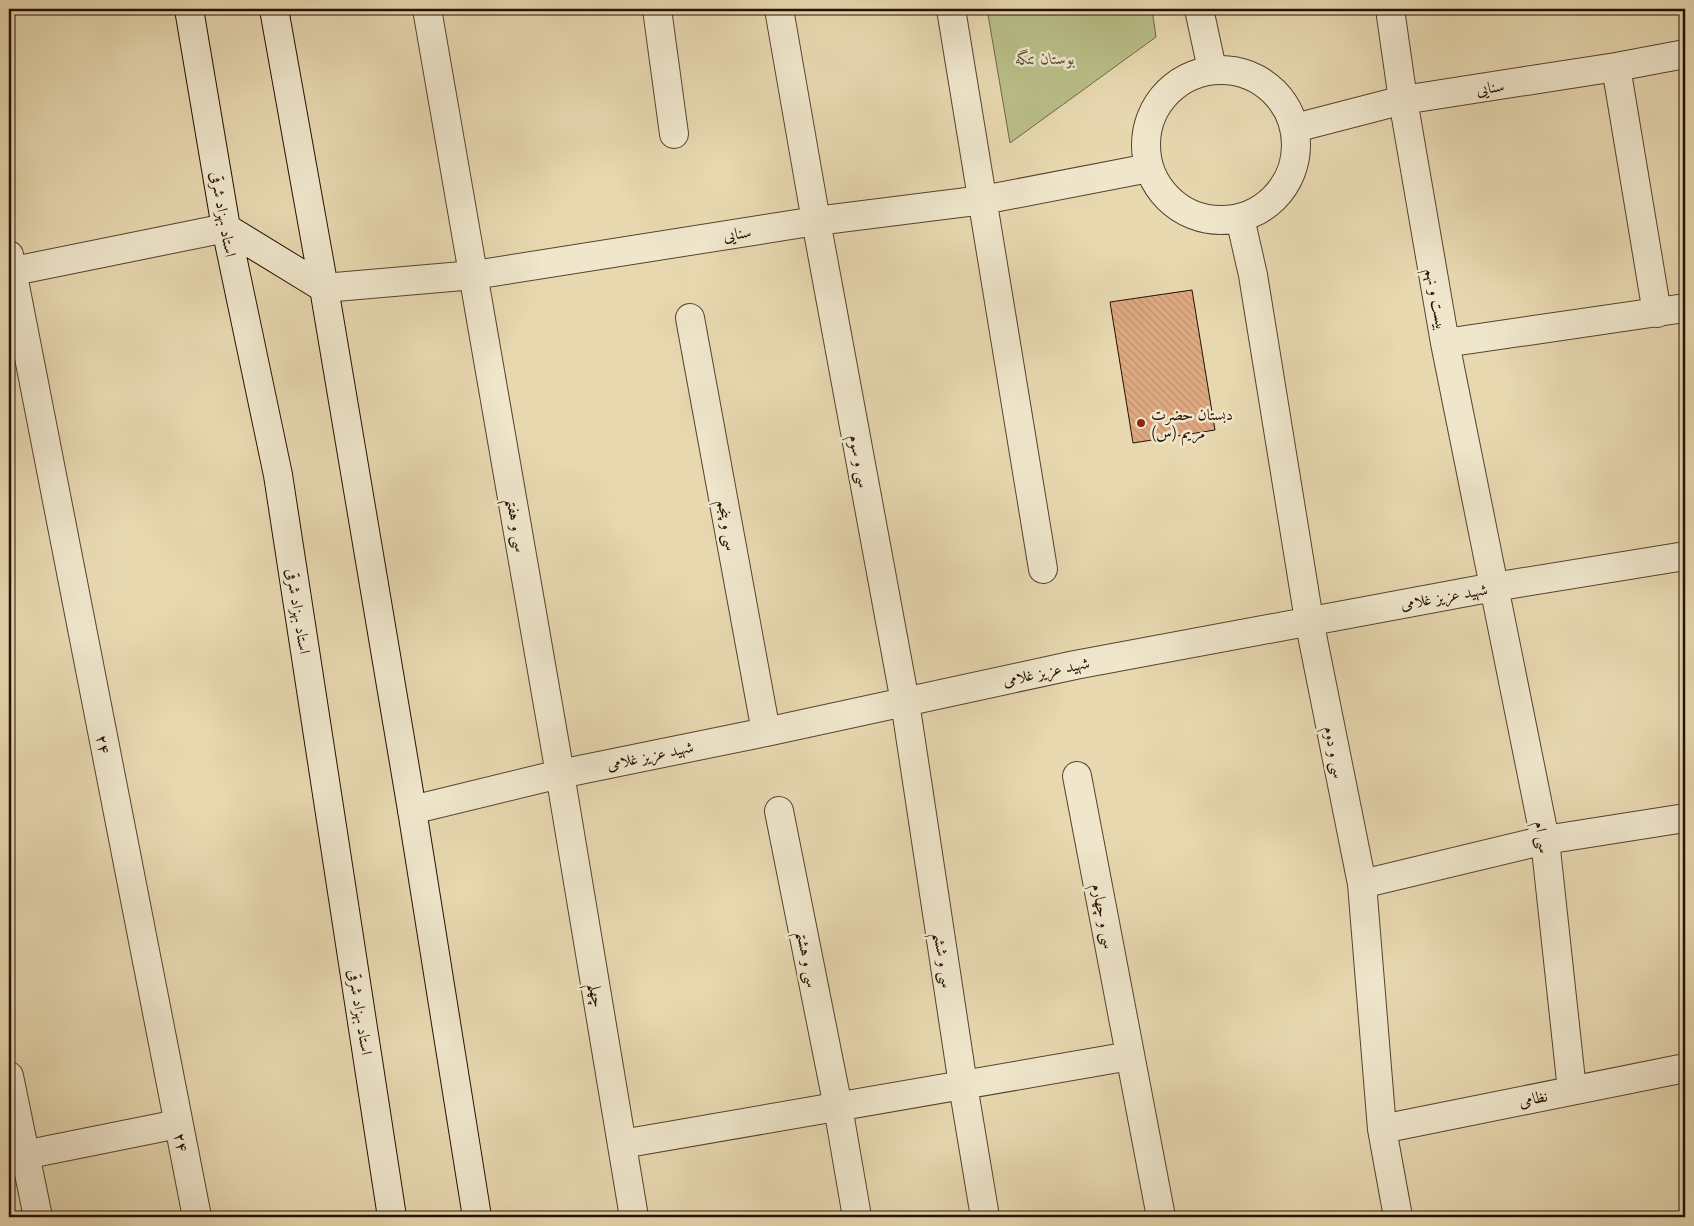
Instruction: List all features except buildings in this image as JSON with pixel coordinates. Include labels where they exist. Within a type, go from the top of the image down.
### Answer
[{"type":"street","name":"استاد بهزاد شرقی","points":[[189,9],[226,228],[278,475],[392,1217]]},
{"type":"street","points":[[274,9],[324,288],[412,810],[477,1217]]},
{"type":"street","name":"سی و هفتم","points":[[427,9],[560,774]]},
{"type":"street","points":[[657,9],[674,134]]},
{"type":"street","name":"سی و سوم","points":[[779,9],[816,221],[905,702]]},
{"type":"street","points":[[951,9],[1043,569]]},
{"type":"street","points":[[1199,9],[1212,69]]},
{"type":"street","name":"بیست و نهم","points":[[1390,9],[1403,100],[1445,343],[1494,587]]},
{"type":"street","name":"سنایی","points":[[1295,128],[1403,100],[1616,67],[1685,54]]},
{"type":"street","points":[[1616,67],[1657,313]]},
{"type":"street","points":[[1212,69],[1240,71],[1265,83],[1284,102],[1295,128],[1297,153],[1290,178],[1275,199],[1254,213],[1240,218],[1229,220],[1203,219],[1180,208],[1161,191],[1149,168],[1146,146],[1148,124],[1157,104],[1172,87],[1191,76],[1212,69]]},
{"type":"street","name":"سنایی","points":[[324,288],[474,275],[816,221],[983,200],[1149,168]]},
{"type":"street","name":"سی و دوم","points":[[1240,218],[1253,275],[1309,620],[1362,884],[1382,1129],[1398,1217]]},
{"type":"street","points":[[10,266],[226,228],[324,288]]},
{"type":"street","name":"۲۴","points":[[10,266],[196,1217]]},
{"type":"street","points":[[1445,343],[1685,308]]},
{"type":"street","name":"سی و پنجم","points":[[690,318],[766,732]]},
{"type":"street","name":"شهید عزیز غلامی","points":[[412,810],[560,774],[766,732],[1075,665],[1309,620],[1685,556]]},
{"type":"street","name":"سی ام","points":[[1494,587],[1545,840],[1572,1090]]},
{"type":"street","name":"سی و ششم","points":[[905,702],[985,1217]]},
{"type":"street","name":"چهلم","points":[[560,774],[634,1217]]},
{"type":"street","name":"سی و چهارم","points":[[1077,776],[1161,1217]]},
{"type":"street","name":"سی و هشتم","points":[[778,811],[838,1107],[858,1217]]},
{"type":"street","points":[[1362,884],[1545,840],[1685,818]]},
{"type":"street","points":[[622,1144],[1130,1056]]},
{"type":"street","name":"نظامی","points":[[1382,1129],[1685,1068]]},
{"type":"street","points":[[9,1076],[17,1157],[38,1217]]},
{"type":"street","points":[[17,1157],[178,1124]]},
{"type":"green space","name":"بوستان تنگه","points":[[987,9],[1152,9],[1156,37],[1010,143]]},
{"type":"place","name":"دبستان حضرت مریم (س)","points":[[1141,423]]}]
